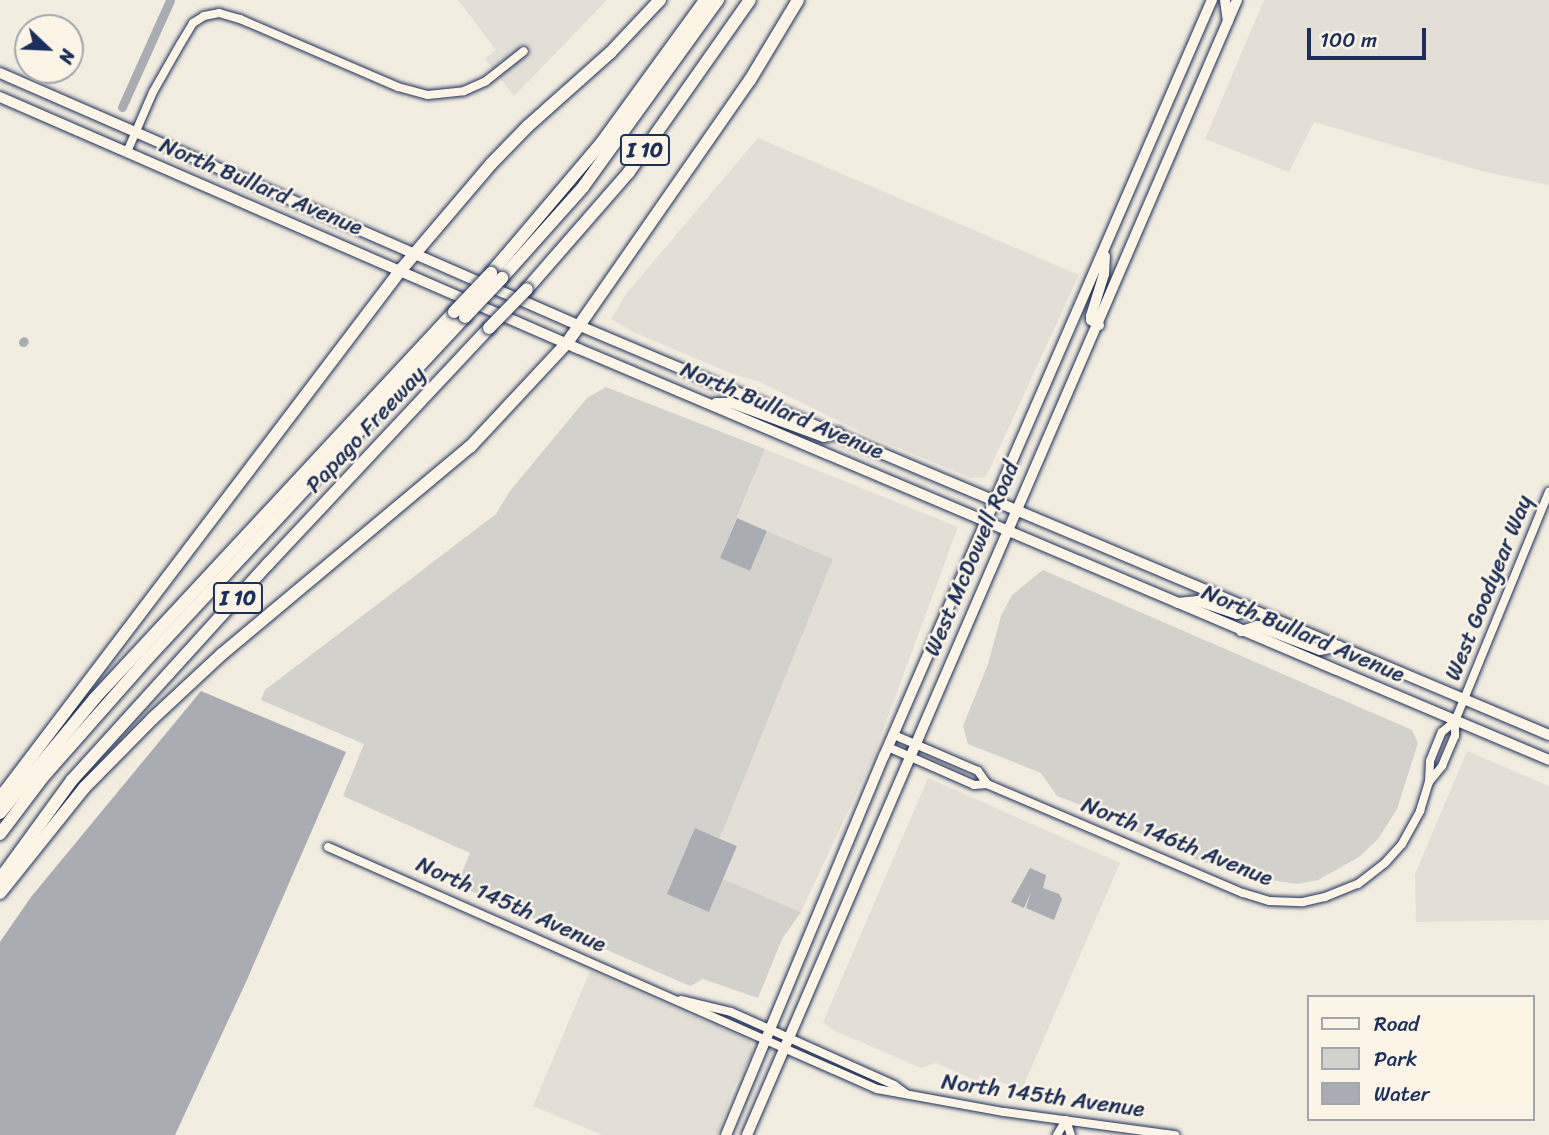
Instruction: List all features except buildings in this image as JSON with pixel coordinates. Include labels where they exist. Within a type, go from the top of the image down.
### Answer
[{"type":"highway","points":[[0,798],[400,271],[491,164],[528,126],[610,53],[660,0]]},
{"type":"highway","name":"Papago Freeway","points":[[0,813],[95,698],[496,276],[602,142],[705,0]]},
{"type":"highway","points":[[496,276],[583,187],[718,0]]},
{"type":"highway","name":"Papago Freeway","points":[[0,879],[72,780],[527,289],[629,172],[750,0]]},
{"type":"highway","points":[[0,893],[84,788],[152,719],[222,654],[470,447],[567,343],[750,80],[798,0]]},
{"type":"highway","points":[[0,834],[43,778],[148,658],[459,314]]},
{"type":"main road","name":"West McDowell Road","points":[[726,1135],[888,747],[1212,0]]},
{"type":"main road","points":[[1225,0],[1228,21]]},
{"type":"main road","name":"West McDowell Road","points":[[747,1135],[1237,0]]},
{"type":"main road","name":"North Bullard Avenue","points":[[0,74],[580,326],[1549,735]]},
{"type":"main road","name":"North Bullard Avenue","points":[[0,97],[985,522],[1549,760]]},
{"type":"main road","points":[[1156,129],[1178,139]]},
{"type":"main road","points":[[1098,325],[1091,320],[1091,316],[1104,274],[1106,246]]},
{"type":"main road","points":[[710,403],[732,403],[824,437],[838,433]]},
{"type":"main road","points":[[1177,603],[1198,601],[1237,614],[1243,612],[1246,606]]},
{"type":"main road","points":[[1241,631],[1257,626],[1320,650],[1339,646]]},
{"type":"street","points":[[127,152],[153,92],[180,43],[192,23],[204,16],[219,13],[240,19],[398,87],[428,95],[464,91],[486,81],[524,51]]},
{"type":"street","name":"West Goodyear Way","points":[[1429,782],[1442,766],[1451,746],[1455,736],[1455,721],[1549,492]]},
{"type":"street","name":"North 146th Avenue","points":[[894,735],[978,771],[986,784]]},
{"type":"street","name":"North 146th Avenue","points":[[888,747],[974,785],[986,784],[1258,899],[1280,902],[1313,900],[1358,884],[1385,863],[1402,844],[1420,811],[1429,782]]},
{"type":"street","name":"North 145th Avenue","points":[[328,847],[678,999],[697,1012],[877,1089],[895,1094],[905,1093],[1175,1135]]},
{"type":"street","name":"North 145th Avenue","points":[[678,999],[714,1007],[894,1085],[905,1093]]},
{"type":"street","points":[[1057,1135],[1066,1120]]},
{"type":"street","points":[[1066,1120],[1071,1135]]},
{"type":"shaded area","points":[[458,0],[607,0],[514,96],[485,59],[496,50]]},
{"type":"shaded area","points":[[1264,0],[1549,0],[1549,185],[1481,171],[1314,122],[1289,172],[1205,139]]},
{"type":"shaded area","points":[[758,138],[1079,275],[986,477],[971,478],[869,436],[758,381],[735,375],[633,332],[611,319],[626,294]]},
{"type":"shaded area","points":[[765,449],[958,527],[872,760],[801,912],[723,879],[737,846],[720,838],[833,559],[737,518]]},
{"type":"shaded area","points":[[1467,751],[1549,786],[1549,920],[1416,922],[1415,874]]},
{"type":"shaded area","points":[[928,778],[1120,863],[1022,1089],[980,1075],[977,1081],[936,1063],[921,1068],[833,1030],[823,1022]]},
{"type":"shaded area","points":[[590,971],[750,1041],[753,1053],[733,1089],[717,1135],[602,1135],[533,1106]]},
{"type":"green space","points":[[606,387],[765,449],[720,558],[750,571],[767,531],[833,559],[720,838],[695,828],[709,912],[723,879],[801,912],[782,939],[758,998],[703,979],[690,986],[457,885],[470,853],[343,796],[364,744],[261,700],[265,690],[496,514],[510,491],[587,398]]},
{"type":"green space","points":[[1043,570],[1412,730],[1418,743],[1397,809],[1378,839],[1359,857],[1318,880],[1297,884],[1251,877],[1197,860],[1118,823],[1111,812],[1088,802],[1081,805],[1057,796],[1041,773],[968,744],[963,726],[988,664],[1001,616],[1012,595]]},
{"type":"water","points":[[737,518],[767,531],[750,571],[720,558]]},
{"type":"water","points":[[201,691],[346,752],[246,982],[175,1135],[0,1135],[0,942],[31,897]]},
{"type":"water","points":[[695,828],[737,846],[709,912],[667,894]]},
{"type":"water","points":[[1030,868],[1046,875],[1043,888],[1059,894],[1062,899],[1054,920],[1026,908],[1031,892],[1024,908],[1011,902]]},
{"type":"waterway","points":[[122,107],[170,0]]}]
